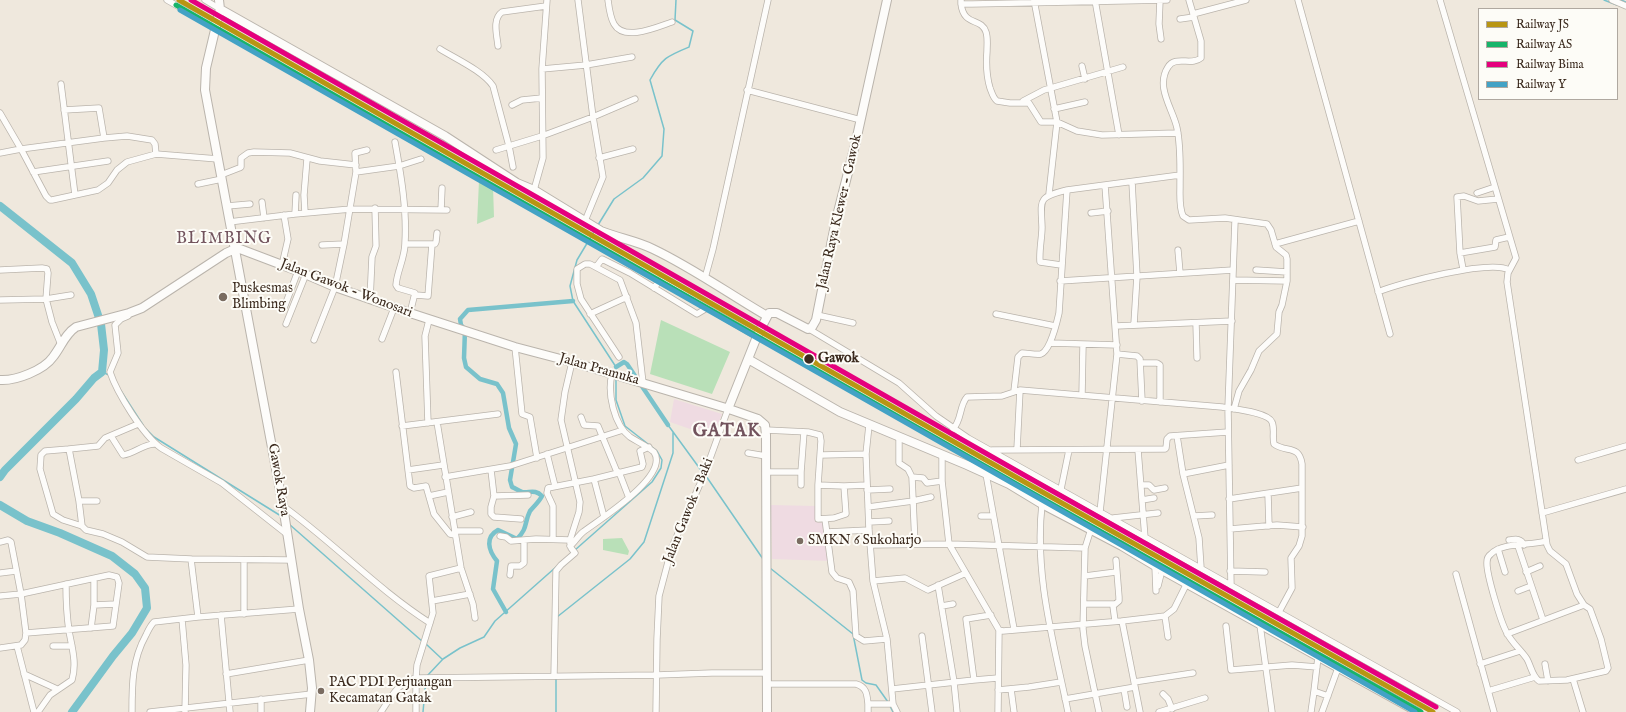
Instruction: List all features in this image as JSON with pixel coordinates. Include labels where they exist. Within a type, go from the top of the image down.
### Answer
[{"type":"main road","points":[[219,0],[220,9],[447,137],[513,180],[534,190],[602,231],[649,247],[705,278],[767,316]]},
{"type":"main road","name":"Jalan Raya Klewer - Gawok","points":[[809,329],[814,325],[817,315],[836,220],[861,120],[887,0]]},
{"type":"main road","name":"Gawok Raya","points":[[220,9],[206,68],[205,85],[288,535],[299,609],[309,660],[312,694],[310,712]]},
{"type":"main road","points":[[0,380],[13,380],[41,368],[52,359],[72,330],[84,324],[135,311],[235,249]]},
{"type":"main road","name":"Jalan Gawok - Wonosari","points":[[235,249],[243,249],[370,300],[466,331]]},
{"type":"main road","points":[[728,409],[757,337],[767,316],[771,312],[777,312],[809,329]]},
{"type":"main road","name":"Jalan Pramuka","points":[[466,331],[515,348],[572,362],[728,409],[758,419],[766,430]]},
{"type":"main road","points":[[748,359],[821,402],[869,425],[1009,484],[1042,504],[1135,553],[1158,568],[1226,604],[1418,712]]},
{"type":"main road","points":[[766,430],[767,712]]},
{"type":"street","points":[[167,0],[215,27]]},
{"type":"street","points":[[205,0],[220,9]]},
{"type":"street","points":[[578,0],[602,181],[587,222]]},
{"type":"street","points":[[608,0],[615,26],[626,32],[637,33],[672,22]]},
{"type":"street","points":[[705,278],[713,249],[768,0]]},
{"type":"street","points":[[1095,0],[1119,135]]},
{"type":"street","points":[[1160,0],[1159,24],[1161,39]]},
{"type":"street","points":[[1168,0],[961,2],[962,12],[965,18],[981,26],[986,33],[987,76],[997,101],[1007,103],[1027,102],[1032,104],[1041,122],[1056,122],[1083,133],[1119,135],[1178,133]]},
{"type":"street","points":[[1190,0],[1201,42],[1201,58],[1198,61],[1179,61],[1173,63],[1166,69],[1164,80],[1164,90],[1178,133],[1183,218],[1189,220],[1225,218],[1235,221],[1267,224],[1271,230],[1277,249],[1287,257],[1287,280],[1279,312],[1277,334],[1259,351],[1231,408]]},
{"type":"street","points":[[1180,19],[1246,0]]},
{"type":"street","points":[[1298,0],[1390,334]]},
{"type":"street","points":[[1440,0],[1516,258],[1507,277],[1508,290],[1546,542],[1550,551],[1566,564],[1574,587],[1584,605],[1590,610],[1602,644],[1608,669],[1604,671],[1572,679],[1539,681],[1535,677],[1527,658],[1507,634],[1490,581],[1487,564],[1489,556],[1498,549],[1546,542]]},
{"type":"street","points":[[1612,0],[1626,6]]},
{"type":"street","points":[[1034,1],[1056,122],[1049,194]]},
{"type":"street","points":[[498,46],[496,20],[502,12],[546,3],[542,69],[542,162],[534,190]]},
{"type":"street","points":[[440,49],[490,81],[493,86],[513,167]]},
{"type":"street","points":[[542,69],[586,65],[632,57]]},
{"type":"street","points":[[1082,66],[1085,79]]},
{"type":"street","points":[[1023,102],[1040,91],[1123,67]]},
{"type":"street","points":[[61,84],[75,195]]},
{"type":"street","points":[[747,90],[861,120]]},
{"type":"street","points":[[512,105],[521,100],[542,98]]},
{"type":"street","points":[[496,150],[542,136],[593,117],[635,98]]},
{"type":"street","points":[[1054,109],[1085,102]]},
{"type":"street","points":[[64,110],[100,108],[104,138]]},
{"type":"street","points":[[1,115],[50,200],[104,188],[122,166],[129,161],[156,154],[218,159]]},
{"type":"street","points":[[0,153],[127,136],[152,140],[155,144],[156,154]]},
{"type":"street","points":[[395,142],[405,209],[406,244],[396,286],[398,288],[414,292],[416,295],[428,296],[432,244]]},
{"type":"street","points":[[599,158],[633,149]]},
{"type":"street","points":[[314,340],[335,287],[351,209],[356,172],[355,153],[367,150]]},
{"type":"street","points":[[198,184],[221,177],[242,167],[242,158],[248,153],[290,152],[307,158],[356,165]]},
{"type":"street","points":[[305,212],[304,195],[307,158]]},
{"type":"street","points":[[356,172],[399,166],[421,159]]},
{"type":"street","points":[[33,172],[108,161]]},
{"type":"street","points":[[1061,265],[1040,261],[1042,227],[1040,210],[1041,203],[1049,194],[1067,190],[1180,175]]},
{"type":"street","points":[[1132,182],[1137,276],[1134,324]]},
{"type":"street","points":[[1100,512],[1117,354],[1105,185]]},
{"type":"street","points":[[1477,193],[1495,187]]},
{"type":"street","points":[[230,222],[305,212],[351,209],[374,208],[444,210],[442,188]]},
{"type":"street","points":[[1018,449],[1016,368],[1019,355],[1022,353],[1042,354],[1046,350],[1050,343],[1055,326],[1058,313],[1067,190]]},
{"type":"street","points":[[295,214],[296,195]]},
{"type":"street","points":[[1462,269],[1457,197],[1464,196],[1478,201],[1498,199]]},
{"type":"street","points":[[262,202],[264,218]]},
{"type":"street","points":[[227,206],[250,204]]},
{"type":"street","points":[[370,300],[372,257],[376,246],[374,208]]},
{"type":"street","points":[[1091,213],[1108,211]]},
{"type":"street","points":[[282,265],[288,239],[284,215]]},
{"type":"street","points":[[1231,586],[1228,432],[1231,408],[1235,221]]},
{"type":"street","points":[[1275,244],[1359,221]]},
{"type":"street","points":[[406,244],[436,243],[437,233]]},
{"type":"street","points":[[1460,253],[1495,247],[1496,240],[1509,237]]},
{"type":"street","points":[[322,245],[344,244]]},
{"type":"street","points":[[1178,250],[1180,273]]},
{"type":"street","points":[[596,267],[602,259],[624,270],[697,314],[707,308]]},
{"type":"street","points":[[619,357],[581,299],[577,269],[585,264],[590,264],[619,279],[633,313],[638,333],[641,383]]},
{"type":"street","points":[[0,270],[45,268],[48,273],[46,300],[52,322],[61,345]]},
{"type":"street","points":[[1378,292],[1462,269],[1504,268],[1510,270]]},
{"type":"street","points":[[619,279],[624,270]]},
{"type":"street","points":[[1060,281],[1233,270]]},
{"type":"street","points":[[1256,270],[1287,272]]},
{"type":"street","points":[[284,308],[302,272]]},
{"type":"street","points":[[286,324],[302,272]]},
{"type":"street","points":[[654,288],[660,280],[757,337]]},
{"type":"street","points":[[1233,280],[1287,280]]},
{"type":"street","points":[[0,300],[46,300],[71,295]]},
{"type":"street","points":[[410,314],[416,295]]},
{"type":"street","points":[[590,314],[627,297]]},
{"type":"street","points":[[382,339],[394,308]]},
{"type":"street","points":[[135,311],[115,324],[118,353],[110,372],[114,383],[138,424],[155,444],[222,483],[288,535]]},
{"type":"street","points":[[996,314],[1055,326]]},
{"type":"street","points":[[817,315],[853,323]]},
{"type":"street","points":[[428,423],[425,336],[429,320]]},
{"type":"street","points":[[1116,326],[1232,320]]},
{"type":"street","points":[[1196,323],[1196,358]]},
{"type":"street","points":[[809,329],[899,382],[936,416],[954,429],[1145,538],[1457,712]]},
{"type":"street","points":[[1050,343],[1117,345]]},
{"type":"street","points":[[1082,395],[1083,345]]},
{"type":"street","points":[[515,348],[522,414],[530,417],[537,458]]},
{"type":"street","points":[[1117,354],[1136,356],[1140,358],[1142,401]]},
{"type":"street","points":[[571,547],[580,502],[567,449],[561,420],[561,411],[572,362]]},
{"type":"street","points":[[1141,363],[1157,363],[1160,365],[1160,402]]},
{"type":"street","points":[[396,372],[410,486],[414,488],[426,486],[434,514],[450,534],[480,531]]},
{"type":"street","points":[[554,676],[556,571],[580,535],[628,498],[649,478],[656,467],[657,462],[656,455],[649,447],[630,437],[623,430],[612,406],[610,395],[609,388],[613,374]]},
{"type":"street","points":[[954,429],[960,419],[964,401],[967,397],[1002,396],[1017,391],[1231,408],[1251,412],[1270,419],[1272,423],[1273,441],[1275,445],[1296,451],[1301,457],[1303,527],[1301,541],[1291,558],[1292,588],[1279,612]]},
{"type":"street","name":"Jalan Gawok - Baki","points":[[656,712],[658,607],[667,561],[683,519],[704,475],[728,409]]},
{"type":"street","points":[[402,426],[498,414]]},
{"type":"street","points":[[581,416],[584,425],[598,426],[628,498]]},
{"type":"street","points":[[437,422],[461,568],[476,618]]},
{"type":"street","points":[[138,424],[102,440],[98,446],[43,452],[41,455],[40,469],[53,514],[63,520],[82,526],[89,532],[103,534],[122,542],[146,557],[291,560]]},
{"type":"street","points":[[869,425],[866,454],[873,581],[887,639],[892,689],[890,704],[896,712]]},
{"type":"street","points":[[446,477],[510,466],[623,430]]},
{"type":"street","points":[[766,430],[814,432],[820,435],[818,519],[825,519],[846,514],[844,486]]},
{"type":"street","points":[[802,485],[801,472],[804,432]]},
{"type":"street","points":[[992,450],[1166,449],[1168,438],[1228,432]]},
{"type":"street","points":[[112,436],[123,455],[130,454],[147,445],[155,444]]},
{"type":"street","points":[[1177,436],[1199,544],[1200,568]]},
{"type":"street","points":[[899,438],[898,462],[900,466],[908,469],[912,476],[915,544]]},
{"type":"street","points":[[1578,460],[1626,446]]},
{"type":"street","points":[[553,539],[553,506],[547,490],[550,486],[576,484],[642,467],[643,464],[640,451],[649,447]]},
{"type":"street","points":[[69,449],[79,501],[82,526]]},
{"type":"street","points":[[1061,489],[1069,450]]},
{"type":"street","points":[[1138,450],[1145,538]]},
{"type":"street","points":[[748,453],[766,456]]},
{"type":"street","points":[[547,454],[555,486]]},
{"type":"street","points":[[820,454],[866,454]]},
{"type":"street","points":[[942,455],[942,481],[949,544],[999,630],[998,712]]},
{"type":"street","points":[[408,470],[443,465]]},
{"type":"street","points":[[1184,474],[1229,465]]},
{"type":"street","points":[[491,470],[494,496],[491,507],[492,516],[522,519]]},
{"type":"street","points":[[766,472],[801,472]]},
{"type":"street","points":[[986,474],[1014,629]]},
{"type":"street","points":[[912,476],[923,478],[926,482],[942,481]]},
{"type":"street","points":[[594,479],[604,516]]},
{"type":"street","points":[[818,485],[890,489]]},
{"type":"street","points":[[1141,485],[1150,485],[1153,490],[1165,488]]},
{"type":"street","points":[[1229,499],[1302,488]]},
{"type":"street","points":[[1542,513],[1626,489]]},
{"type":"street","points":[[429,496],[448,492]]},
{"type":"street","points":[[1268,494],[1269,526]]},
{"type":"street","points":[[494,496],[528,495]]},
{"type":"street","points":[[868,507],[931,497]]},
{"type":"street","points":[[1142,500],[1154,498]]},
{"type":"street","points":[[79,501],[97,501]]},
{"type":"street","points":[[1042,504],[1039,547],[1042,585],[1049,626],[1068,712]]},
{"type":"street","points":[[283,509],[307,523],[382,587],[430,624]]},
{"type":"street","points":[[452,517],[471,512]]},
{"type":"street","points":[[1112,518],[1158,514]]},
{"type":"street","points":[[1194,516],[1212,515]]},
{"type":"street","points":[[981,516],[993,516]]},
{"type":"street","points":[[825,519],[832,572],[836,578],[847,581],[852,588],[856,636],[864,641],[887,639]]},
{"type":"street","points":[[869,522],[889,521]]},
{"type":"street","points":[[1230,529],[1269,526],[1303,527]]},
{"type":"street","points":[[1091,529],[1085,548],[1083,624],[1085,646],[1099,712]]},
{"type":"street","points":[[827,532],[869,530]]},
{"type":"street","points":[[500,536],[506,537],[511,541],[553,539],[571,547]]},
{"type":"street","points":[[510,575],[511,566],[520,566],[524,563],[524,540]]},
{"type":"street","points":[[1510,540],[1522,541],[1521,545],[1526,572],[1543,620]]},
{"type":"street","points":[[0,542],[10,541],[21,594],[26,633],[24,642],[21,645],[0,648]]},
{"type":"street","points":[[870,546],[949,544],[1085,548]]},
{"type":"street","points":[[1498,549],[1505,572]]},
{"type":"street","points":[[191,559],[198,617]]},
{"type":"street","points":[[244,560],[244,614]]},
{"type":"street","points":[[1084,604],[1114,604],[1119,600],[1116,560]]},
{"type":"street","points":[[1526,572],[1540,566]]},
{"type":"street","points":[[416,712],[419,677],[417,665],[433,612],[429,576],[461,568]]},
{"type":"street","points":[[1158,568],[1157,589],[1158,568]]},
{"type":"street","points":[[0,573],[16,571]]},
{"type":"street","points":[[1230,571],[1265,572]]},
{"type":"street","points":[[1085,576],[1116,572]]},
{"type":"street","points":[[873,581],[907,578],[927,590],[966,573]]},
{"type":"street","points":[[1456,574],[1494,712]]},
{"type":"street","points":[[0,596],[21,594],[109,575],[117,577],[119,583],[113,626],[26,633]]},
{"type":"street","points":[[90,628],[94,605],[94,579]]},
{"type":"street","points":[[999,630],[1003,631],[1122,621],[1165,616],[1174,609],[1187,583]]},
{"type":"street","points":[[38,712],[50,695],[72,680],[75,672],[75,660],[69,629],[66,584]]},
{"type":"street","points":[[938,585],[954,682],[957,712]]},
{"type":"street","points":[[1518,591],[1531,586]]},
{"type":"street","points":[[432,601],[470,594]]},
{"type":"street","points":[[94,605],[116,604]]},
{"type":"street","points":[[942,606],[953,604]]},
{"type":"street","points":[[1114,604],[1115,621]]},
{"type":"street","points":[[1507,634],[1584,605]]},
{"type":"street","points":[[132,712],[134,667],[140,646],[154,622],[299,609]]},
{"type":"street","points":[[221,615],[230,712]]},
{"type":"street","points":[[974,680],[966,619],[991,615]]},
{"type":"street","points":[[1165,616],[1168,638]]},
{"type":"street","points":[[182,619],[186,664],[185,710]]},
{"type":"street","points":[[1122,621],[1140,712]]},
{"type":"street","points":[[1260,624],[1272,712]]},
{"type":"street","points":[[1226,626],[1231,670],[1292,665],[1317,668]]},
{"type":"street","points":[[922,636],[932,712]]},
{"type":"street","points":[[17,646],[34,712]]},
{"type":"street","points":[[53,646],[72,646]]},
{"type":"street","points":[[1480,664],[1520,651]]},
{"type":"street","points":[[1311,712],[1318,657]]},
{"type":"street","points":[[226,674],[309,660]]},
{"type":"street","points":[[1545,664],[1548,681]]},
{"type":"street","points":[[1322,712],[1338,668]]},
{"type":"street","points":[[381,712],[399,686],[409,679],[419,677],[766,673]]},
{"type":"street","points":[[1065,699],[1124,689],[1135,685],[1193,673]]},
{"type":"street","points":[[24,674],[57,689]]},
{"type":"street","points":[[1488,691],[1535,677]]},
{"type":"street","points":[[892,689],[998,678]]},
{"type":"street","points":[[1572,679],[1583,712]]},
{"type":"street","points":[[998,690],[1061,682]]},
{"type":"street","points":[[766,684],[862,685],[866,690],[868,712]]},
{"type":"street","points":[[1011,689],[1014,712]]},
{"type":"street","points":[[1124,689],[1127,707]]},
{"type":"street","points":[[1314,691],[1328,696]]},
{"type":"street","points":[[150,712],[185,710],[261,699],[312,694]]},
{"type":"street","points":[[1163,694],[1168,699],[1172,709]]},
{"type":"street","points":[[1160,712],[1205,698]]},
{"type":"street","points":[[261,699],[261,712]]},
{"type":"street","points":[[868,704],[890,704]]},
{"type":"shaded area","points":[[674,399],[722,414],[713,437],[670,422]]},
{"type":"shaded area","name":"SMKN 6 Sukoharjo","points":[[771,505],[815,506],[816,522],[825,523],[830,561],[772,559]]},
{"type":"green space","points":[[479,181],[493,186],[494,217],[477,224]]},
{"type":"green space","points":[[661,320],[730,352],[712,394],[650,374]]},
{"type":"green space","points":[[622,538],[629,551],[628,555],[603,550],[603,539]]},
{"type":"waterway","points":[[598,225],[614,199],[643,178],[662,156],[664,129],[650,80],[662,62],[675,53],[689,47],[693,31],[675,20],[676,0]]},
{"type":"waterway","points":[[1604,0],[1617,5]]},
{"type":"waterway","points":[[1621,0],[1626,2]]},
{"type":"waterway","points":[[0,206],[72,263],[91,294],[101,324],[104,350],[102,372],[94,378],[76,399],[5,470],[0,477]]},
{"type":"waterway","points":[[595,230],[577,260],[570,286],[573,301],[616,367],[616,372]]},
{"type":"waterway","points":[[506,612],[493,589],[497,561],[489,544],[491,536],[498,530],[517,539],[524,528],[530,511],[542,496],[535,492],[522,492],[512,487],[510,480],[516,444],[509,428],[503,393],[497,384],[480,379],[466,367],[464,358],[465,330],[461,325],[460,319],[468,310],[573,301]]},
{"type":"waterway","points":[[616,367],[624,362],[627,364],[668,425]]},
{"type":"waterway","points":[[102,372],[109,375]]},
{"type":"waterway","points":[[575,550],[652,482],[661,468],[662,460],[657,451],[625,426],[616,400],[616,378]]},
{"type":"waterway","points":[[121,391],[143,425]]},
{"type":"waterway","points":[[668,425],[703,473]]},
{"type":"waterway","points":[[146,429],[154,437],[281,516]]},
{"type":"waterway","points":[[557,617],[630,559],[644,542],[673,453],[673,432]]},
{"type":"waterway","points":[[706,476],[763,559]]},
{"type":"waterway","points":[[0,505],[27,521],[60,533],[112,556],[135,574],[145,588],[147,608],[132,633],[113,656],[72,712]]},
{"type":"waterway","points":[[289,524],[423,642]]},
{"type":"waterway","points":[[427,676],[443,659],[460,648],[484,637],[495,621],[556,567]]},
{"type":"waterway","points":[[770,568],[853,634],[862,680],[866,683],[876,685],[888,702]]},
{"type":"waterway","points":[[426,644],[442,659]]},
{"type":"waterway","points":[[556,677],[556,712]]},
{"type":"waterway","points":[[423,712],[426,679]]},
{"type":"waterway","points":[[890,706],[893,712]]},
{"type":"rail line","name":"JS","points":[[179,0],[1021,480],[1433,712]]},
{"type":"rail line","name":"Bima","points":[[191,0],[1024,475],[1436,707]]},
{"type":"rail line","name":"AS","points":[[176,5],[1018,485],[1421,712]]},
{"type":"rail line","name":"Y","points":[[180,10],[1415,712]]},
{"type":"place","name":"Puskesmas Blimbing","points":[[223,297]]},
{"type":"place","name":"Gawok","points":[[809,359]]},
{"type":"place","name":"SMKN 6 Sukoharjo","points":[[800,541]]},
{"type":"place","name":"PAC PDI Perjuangan Kecamatan Gatak","points":[[321,691]]},
{"type":"district","name":"BLIMBING","points":[[224,240]]},
{"type":"district","name":"GATAK","points":[[727,432]]}]
